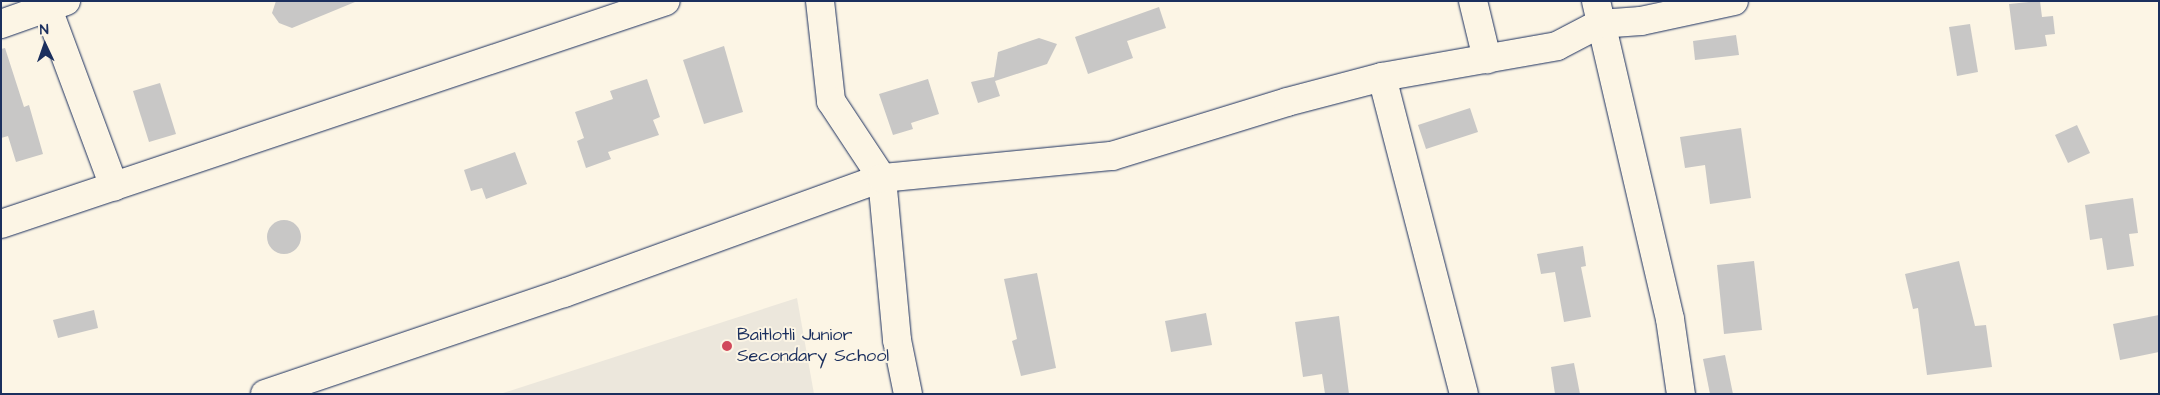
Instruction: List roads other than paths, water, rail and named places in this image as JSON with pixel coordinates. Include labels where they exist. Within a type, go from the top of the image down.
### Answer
[{"type":"street","points":[[1,224],[666,1]]},
{"type":"street","points":[[820,1],[831,101],[882,178],[897,340],[908,394]]},
{"type":"street","points":[[1473,1],[1487,59]]},
{"type":"street","points":[[1598,13],[1641,21],[1734,1]]},
{"type":"street","points":[[1,24],[52,3],[114,187]]},
{"type":"street","points":[[265,394],[564,293],[882,178],[1112,156],[1287,102],[1382,77],[1558,46],[1598,13]]},
{"type":"street","points":[[1598,13],[1670,319],[1681,394]]},
{"type":"street","points":[[1382,77],[1464,394]]},
{"type":"place","name":"Baitlotli Junior Secondary School","points":[[727,346]]}]
